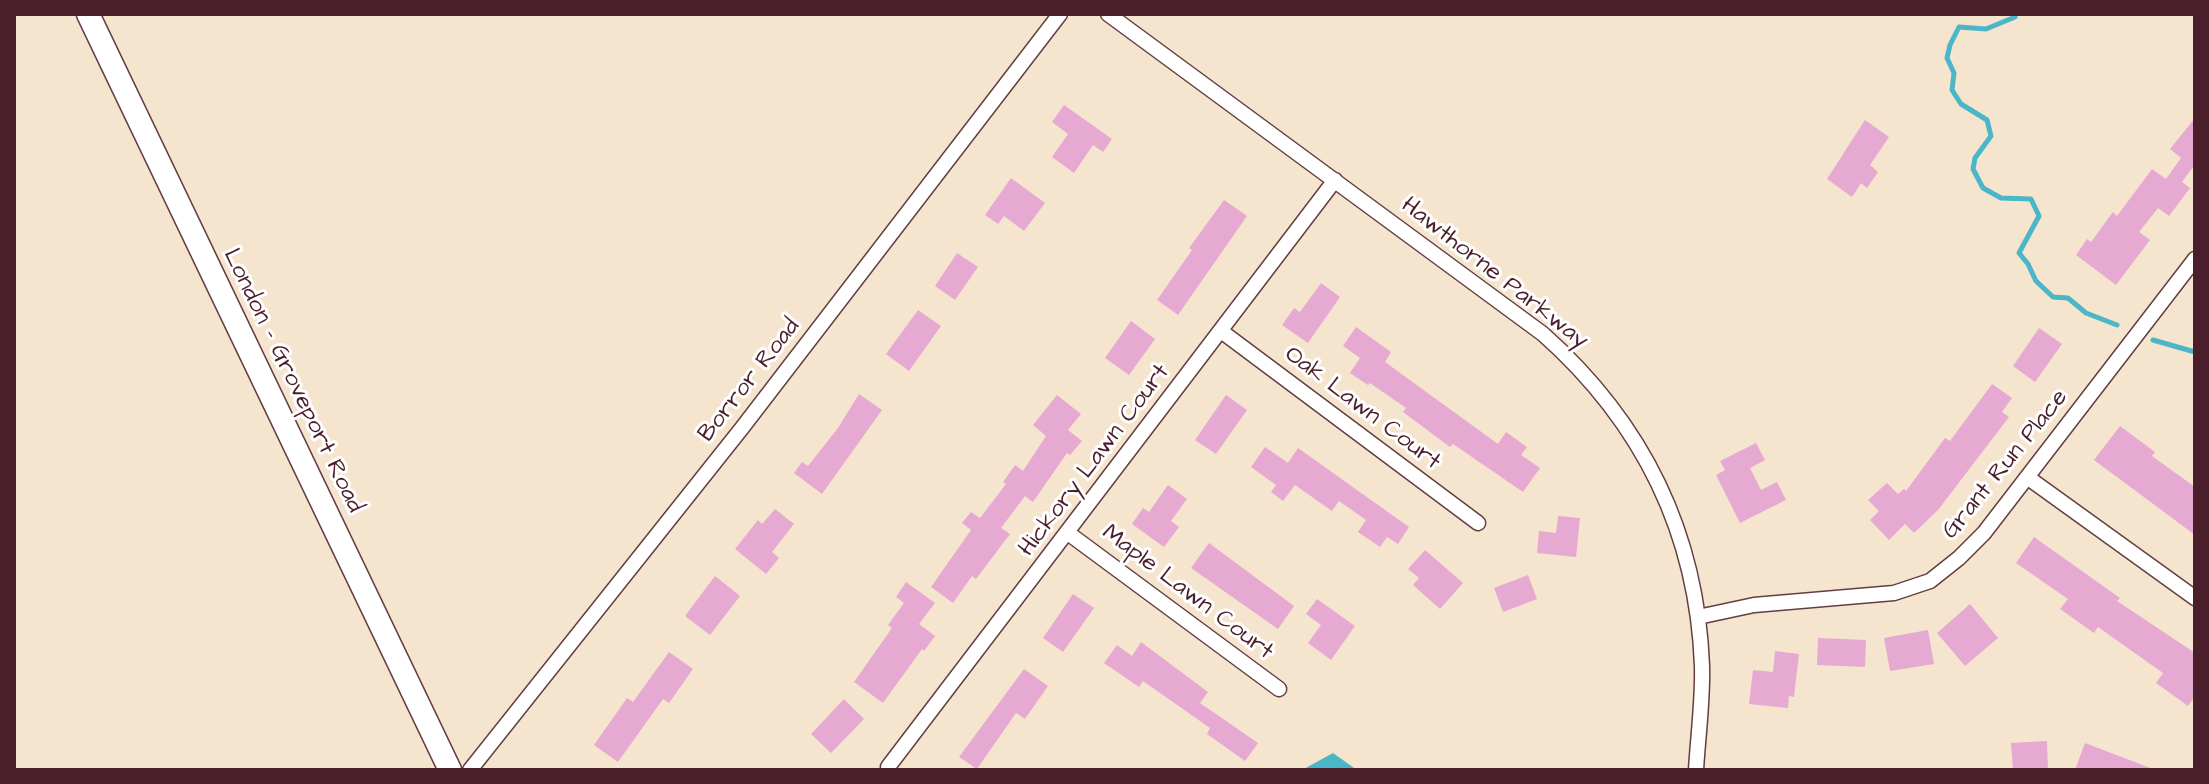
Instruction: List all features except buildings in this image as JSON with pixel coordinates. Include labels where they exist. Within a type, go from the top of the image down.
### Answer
[{"type":"main road","name":"London - Groveport Road","points":[[88,14],[450,770]]},
{"type":"street","name":"Borror Road","points":[[470,770],[733,439],[1060,14]]},
{"type":"street","name":"Hawthorne Parkway","points":[[1108,14],[1543,334],[1594,384],[1628,428],[1664,495],[1682,539],[1698,617],[1702,668],[1696,770]]},
{"type":"street","name":"Hickory Lawn Court","points":[[888,767],[1335,180]]},
{"type":"street","name":"Grant Run Place","points":[[1698,617],[1754,605],[1894,593],[1930,581],[1984,533],[2195,259]]},
{"type":"street","name":"Oak Lawn Court","points":[[1221,331],[1478,523]]},
{"type":"street","points":[[2027,477],[2195,598]]},
{"type":"street","name":"Maple Lawn Court","points":[[1068,533],[1279,689]]},
{"type":"water","points":[[1333,753],[1357,770],[1302,770]]},
{"type":"waterway","points":[[2015,14],[2015,17],[1986,29],[1959,27],[1950,45],[1947,58],[1954,73],[1952,90],[1961,104],[1987,120],[1991,136],[1975,158],[1973,169],[1983,188],[2001,198],[2031,199],[2039,216],[2019,253],[2036,281],[2053,297],[2068,298],[2086,313],[2117,325]]},
{"type":"waterway","points":[[2153,340],[2195,352]]}]
